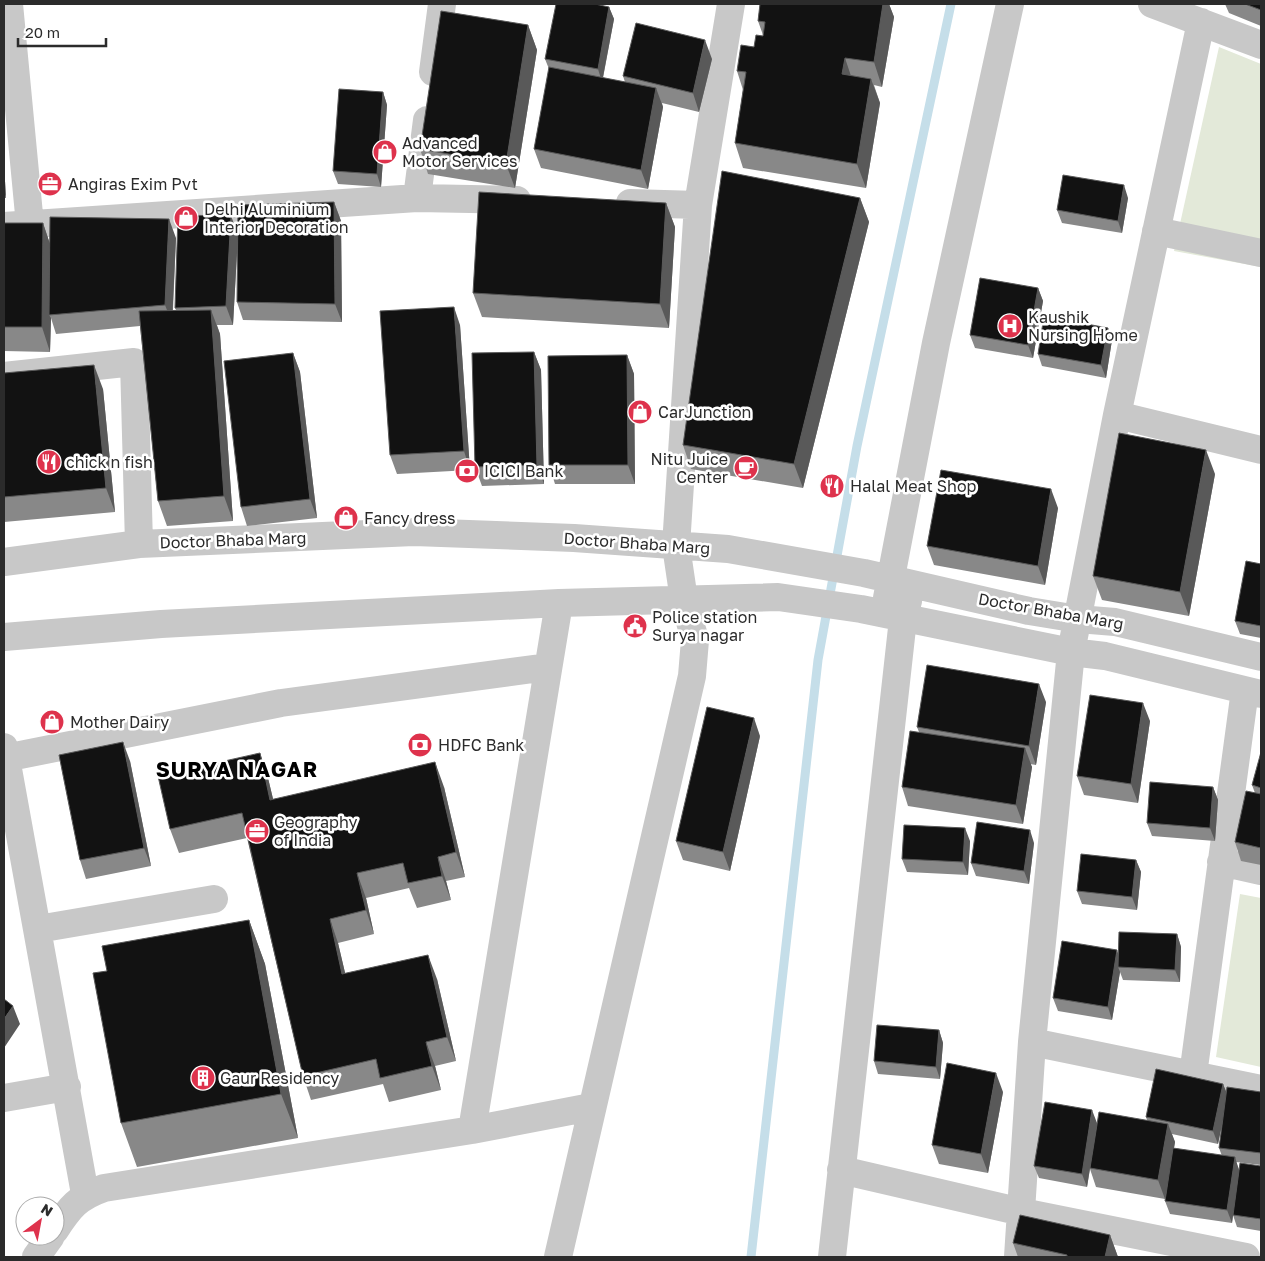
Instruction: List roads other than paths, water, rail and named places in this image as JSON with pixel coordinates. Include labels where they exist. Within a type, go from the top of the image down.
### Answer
[{"type":"street","points":[[9,4],[17,226],[417,198],[543,201]]},
{"type":"street","points":[[417,198],[442,4]]},
{"type":"street","points":[[558,1257],[591,1107],[692,676],[695,640],[684,600],[676,546],[698,205],[731,4]]},
{"type":"street","points":[[832,1257],[841,1170],[883,614],[901,582],[936,343],[1010,4]]},
{"type":"street","points":[[1152,4],[1261,45]]},
{"type":"street","points":[[1018,1257],[1032,1042],[1071,652],[1117,415],[1201,22]]},
{"type":"street","points":[[601,203],[698,205]]},
{"type":"street","points":[[1156,231],[1261,253]]},
{"type":"street","points":[[4,376],[134,362],[139,544]]},
{"type":"street","points":[[1117,415],[1261,450]]},
{"type":"street","name":"Doctor Bhaba Marg","points":[[4,562],[139,544],[414,532],[574,538],[728,549],[864,573],[1029,611],[1078,619],[1115,622],[1261,657]]},
{"type":"street","points":[[4,637],[161,624],[559,602],[778,597],[883,614],[1071,652],[1106,656],[1253,692],[1221,862],[1193,1075]]},
{"type":"street","points":[[472,1130],[559,602]]},
{"type":"street","points":[[85,1194],[5,752],[281,703],[548,667]]},
{"type":"street","points":[[1221,862],[1261,871]]},
{"type":"street","points":[[38,929],[214,899]]},
{"type":"street","points":[[1032,1042],[1261,1088]]},
{"type":"street","points":[[4,1098],[67,1087]]},
{"type":"street","points":[[65,1215],[85,1194],[104,1188],[472,1130],[591,1107]]},
{"type":"street","points":[[841,1170],[1022,1212],[1246,1257]]},
{"type":"street","points":[[36,1257],[44,1246]]},
{"type":"waterway","points":[[751,1257],[818,660],[857,446],[951,4]]},
{"type":"place","name":"Advanced Motor Services","points":[[385,152]]},
{"type":"place","name":"Angiras Exim Pvt","points":[[50,184]]},
{"type":"place","name":"Delhi Aluminium Interior Decoration","points":[[186,218]]},
{"type":"place","name":"Kaushik Nursing Home","points":[[1010,326]]},
{"type":"place","name":"CarJunction","points":[[640,412]]},
{"type":"place","name":"chick n fish","points":[[49,462]]},
{"type":"place","name":"Nitu Juice Center","points":[[746,468]]},
{"type":"place","name":"ICICI Bank","points":[[467,471]]},
{"type":"place","name":"Halal Meat Shop","points":[[832,486]]},
{"type":"place","name":"Fancy dress","points":[[346,518]]},
{"type":"place","name":"Police station Surya nagar","points":[[635,626]]},
{"type":"place","name":"Mother Dairy","points":[[52,722]]},
{"type":"place","name":"HDFC Bank","points":[[420,745]]},
{"type":"place","name":"Geography of India","points":[[257,831]]},
{"type":"place","name":"Gaur Residency","points":[[203,1078]]},
{"type":"district","name":"SURYA NAGAR","points":[[237,770]]}]
